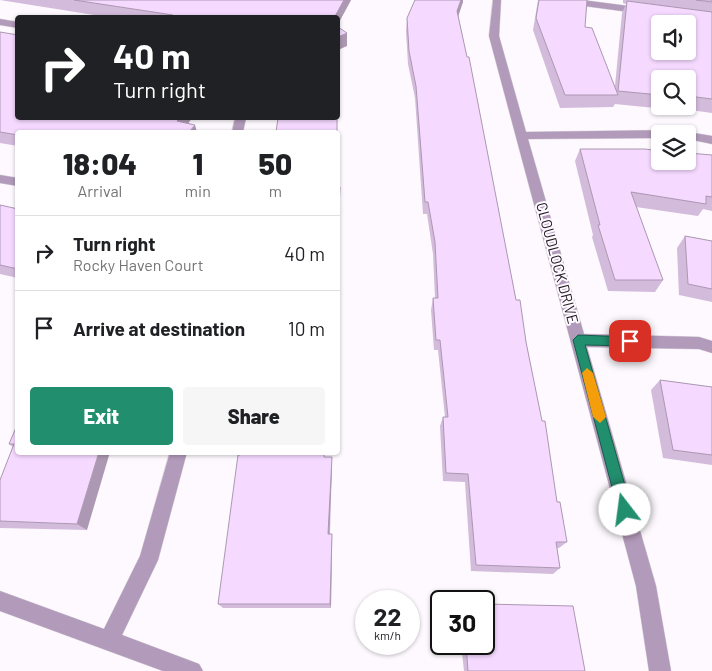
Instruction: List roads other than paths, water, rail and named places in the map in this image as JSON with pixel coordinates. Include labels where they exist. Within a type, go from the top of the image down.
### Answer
[{"type":"street","name":"CLOUDLOCK DRIVE","points":[[497,0],[494,36],[646,586],[660,671]]},
{"type":"street","points":[[562,0],[656,13]]},
{"type":"street","points":[[0,22],[15,24]]},
{"type":"street","points":[[521,136],[651,134]]},
{"type":"street","points":[[696,137],[712,140]]},
{"type":"street","points":[[0,179],[15,182]]},
{"type":"street","points":[[578,340],[700,343],[712,347]]},
{"type":"street","points":[[109,641],[148,560],[159,528],[178,455]]},
{"type":"street","points":[[0,601],[192,671]]}]
